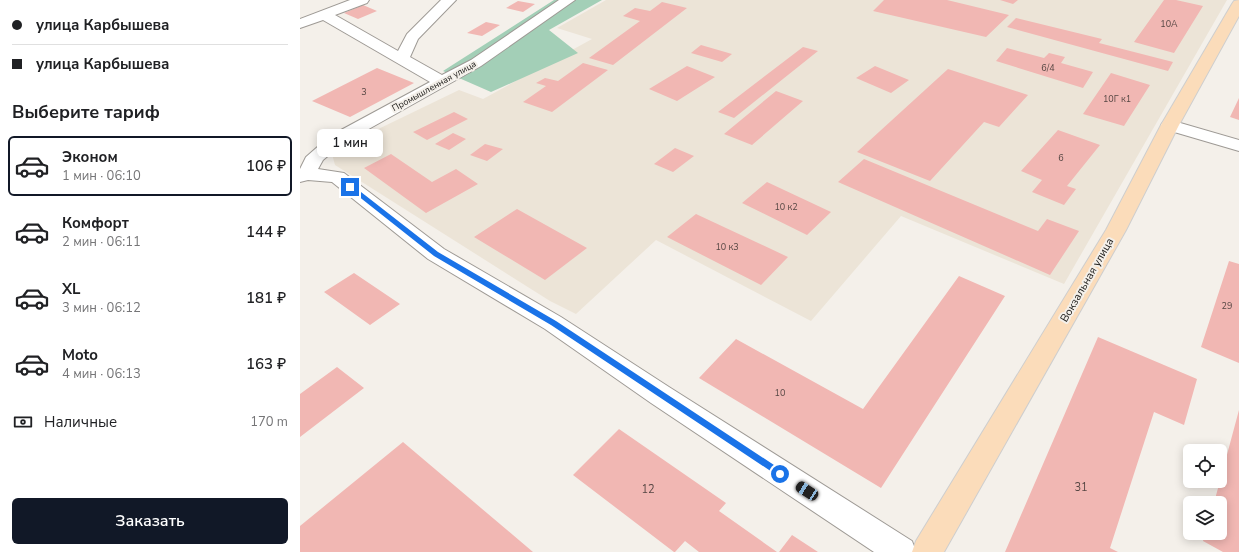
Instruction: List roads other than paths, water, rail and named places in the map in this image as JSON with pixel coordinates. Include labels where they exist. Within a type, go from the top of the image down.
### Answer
[{"type":"main road","name":"Вокзальная улица","points":[[927,552],[1116,230],[1170,126],[1239,4]]},
{"type":"street","points":[[300,24],[362,0]]},
{"type":"street","points":[[402,58],[412,37],[449,0]]},
{"type":"street","name":"Промышленная улица","points":[[303,175],[315,157],[336,140],[476,63],[568,0]]},
{"type":"street","points":[[324,15],[442,82]]},
{"type":"street","points":[[1170,126],[1239,146]]},
{"type":"street","points":[[303,175],[337,177],[436,254],[553,323],[900,552]]}]
